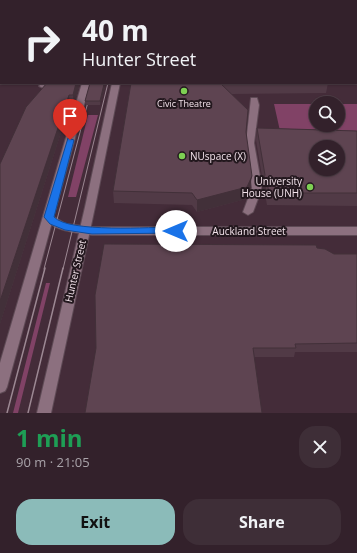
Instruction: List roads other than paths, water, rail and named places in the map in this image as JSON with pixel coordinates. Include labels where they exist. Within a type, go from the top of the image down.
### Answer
[{"type":"main road","points":[[25,0],[36,0]]},
{"type":"main road","points":[[0,387],[86,84]]},
{"type":"main road","name":"Hunter Street","points":[[44,413],[98,177],[116,84]]},
{"type":"main road","points":[[248,212],[257,188],[250,143],[255,105],[254,100]]},
{"type":"main road","name":"Auckland Street","points":[[49,217],[59,225],[85,230],[357,231]]},
{"type":"tram line","points":[[44,269],[93,84]]},
{"type":"tram line","points":[[63,269],[108,84]]},
{"type":"tram line","points":[[7,413],[45,268]]},
{"type":"tram line","points":[[28,413],[63,268]]},
{"type":"place","name":"Civic Theatre","points":[[184,91]]},
{"type":"place","name":"NUspace (X)","points":[[182,156]]},
{"type":"place","name":"University House (UNH)","points":[[310,187]]}]
